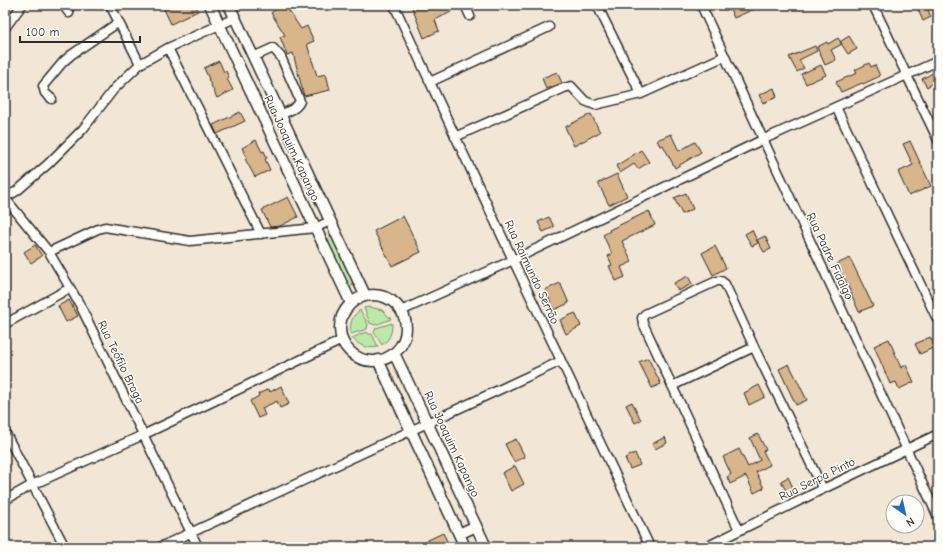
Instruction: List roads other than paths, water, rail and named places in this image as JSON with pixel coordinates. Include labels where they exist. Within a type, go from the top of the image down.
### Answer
[{"type":"main road","name":"Rua Joaquim Kapango","points":[[210,5],[351,303]]},
{"type":"main road","name":"Rua Joaquim Kapango","points":[[229,5],[365,296]]},
{"type":"main road","points":[[269,129],[282,119]]},
{"type":"main road","points":[[376,295],[386,297],[401,311],[405,322],[405,333],[402,344],[387,358],[367,360],[356,357],[348,350],[342,340],[339,330],[340,320],[344,310],[351,303],[365,296],[376,295]]},
{"type":"main road","name":"Rua Joaquim Kapango","points":[[394,353],[486,547]]},
{"type":"main road","points":[[378,360],[465,547]]},
{"type":"main road","points":[[459,534],[476,526]]},
{"type":"street","points":[[5,28],[22,5]]},
{"type":"street","points":[[63,5],[69,13]]},
{"type":"street","points":[[110,5],[140,64]]},
{"type":"street","name":"Rua Raimundo Serrão","points":[[394,5],[513,260],[650,547]]},
{"type":"street","points":[[465,5],[470,16]]},
{"type":"street","points":[[597,5],[641,94]]},
{"type":"street","name":"Rua Padre Fidalgo","points":[[701,5],[762,140],[938,517]]},
{"type":"street","points":[[873,5],[938,140]]},
{"type":"street","points":[[5,196],[18,190],[48,164],[83,129],[114,88],[140,64],[168,48],[235,18]]},
{"type":"street","points":[[52,99],[45,93],[42,86],[71,55],[119,22]]},
{"type":"street","points":[[430,82],[549,27]]},
{"type":"street","points":[[168,48],[261,234]]},
{"type":"street","points":[[253,57],[273,48],[281,57],[300,101],[298,106],[282,119]]},
{"type":"street","points":[[455,137],[564,88],[571,86],[585,101],[595,105],[641,94],[725,56]]},
{"type":"street","points":[[401,311],[513,260],[762,140],[938,60]]},
{"type":"street","points":[[836,107],[938,321]]},
{"type":"street","name":"Rua Teófilo Braga","points":[[5,196],[49,252],[80,305],[198,547]]},
{"type":"street","points":[[49,252],[98,228],[105,227],[190,241],[315,228],[330,221]]},
{"type":"street","points":[[739,530],[643,323],[642,318],[645,314],[717,281],[722,281],[725,284],[823,489]]},
{"type":"street","points":[[5,324],[70,288]]},
{"type":"street","points":[[5,500],[32,484],[143,435],[342,340]]},
{"type":"street","points":[[672,386],[754,347]]},
{"type":"street","points":[[160,547],[561,361]]},
{"type":"street","points":[[5,432],[65,547]]},
{"type":"street","name":"Rua Serpa Pinto","points":[[706,547],[938,434]]}]
